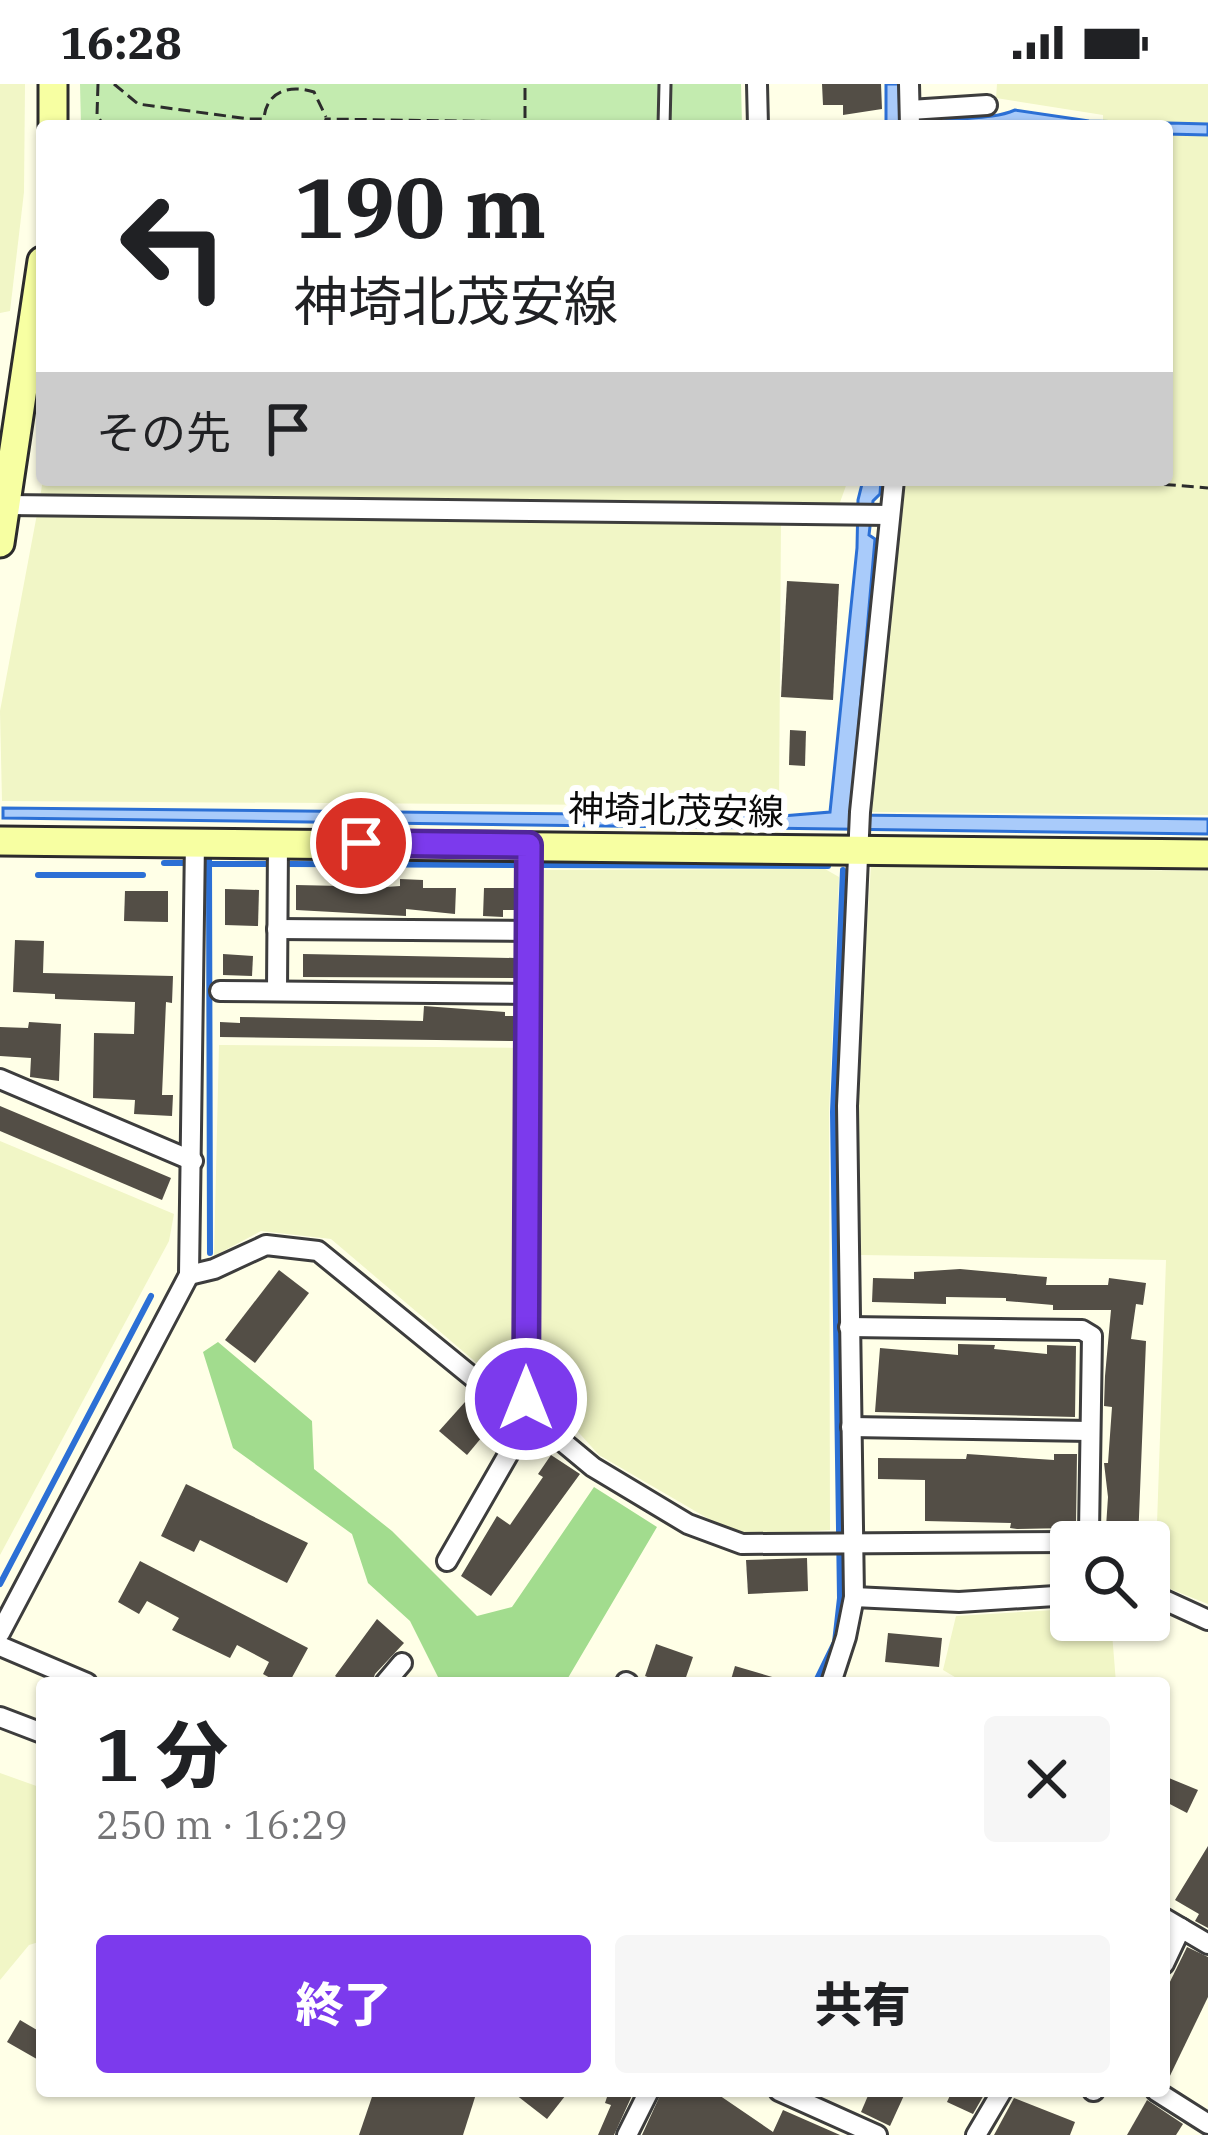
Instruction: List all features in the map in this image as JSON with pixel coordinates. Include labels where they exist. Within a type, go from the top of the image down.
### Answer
[{"type":"main road","points":[[52,120],[53,84]]},
{"type":"main road","points":[[0,543],[36,303]]},
{"type":"main road","name":"神埼北茂安線","points":[[0,842],[529,845],[860,831],[1208,854]]},
{"type":"street","points":[[757,84],[758,120]]},
{"type":"street","points":[[909,84],[910,118],[987,105]]},
{"type":"street","points":[[833,1677],[854,1597],[848,1106],[860,831],[893,486]]},
{"type":"street","points":[[7,505],[890,515]]},
{"type":"street","points":[[0,1634],[189,1275],[195,841]]},
{"type":"street","points":[[277,992],[278,842]]},
{"type":"street","points":[[447,1561],[530,1409],[529,845]]},
{"type":"street","points":[[278,929],[528,931]]},
{"type":"street","points":[[220,991],[528,994]]},
{"type":"street","points":[[0,1079],[193,1160]]},
{"type":"street","points":[[189,1275],[266,1245],[318,1250],[482,1384],[530,1409],[593,1467],[688,1524],[742,1544],[1050,1542]]},
{"type":"street","points":[[849,1327],[1082,1330],[1092,1336],[1089,1521]]},
{"type":"street","points":[[851,1427],[1090,1431]]},
{"type":"street","points":[[854,1597],[959,1602],[1050,1596]]},
{"type":"street","points":[[1170,1603],[1208,1620]]},
{"type":"street","points":[[0,1646],[73,1677]]},
{"type":"street","points":[[390,1677],[402,1663]]},
{"type":"street","points":[[0,1718],[36,1731]]},
{"type":"street","points":[[1172,1923],[1208,1944]]},
{"type":"street","points":[[628,2135],[646,2097]]},
{"type":"street","points":[[976,2135],[998,2097]]},
{"type":"street","points":[[1165,2097],[1208,2124]]},
{"type":"street","points":[[814,2098],[867,2133]]},
{"type":"lane","points":[[664,120],[665,84]]},
{"type":"path","points":[[98,84],[100,120]]},
{"type":"path","points":[[114,84],[138,104],[170,112],[264,119],[269,99],[296,85],[314,92],[326,119],[392,120]]},
{"type":"path","points":[[525,84],[525,120]]},
{"type":"path","points":[[1173,485],[1208,488]]},
{"type":"green space","points":[[0,84],[25,84],[24,192],[10,311],[0,313]]},
{"type":"green space","points":[[80,84],[741,84],[742,120],[81,120]]},
{"type":"green space","points":[[997,84],[1208,84],[1208,815],[870,812],[904,486],[1173,486],[1173,120],[1103,120],[1103,115],[996,98]]},
{"type":"green space","points":[[42,486],[846,486],[838,508],[40,497]]},
{"type":"green space","points":[[37,514],[781,522],[779,806],[2,801],[0,711]]},
{"type":"green space","points":[[871,866],[1208,871],[1208,1604],[1170,1589],[1170,1521],[1157,1521],[1166,1260],[860,1255],[856,1091]]},
{"type":"green space","points":[[825,869],[839,877],[829,1112],[830,1530],[738,1536],[599,1455],[534,1383],[478,1364],[331,1239],[261,1231],[214,1256],[219,1045],[539,1048],[540,870]]},
{"type":"green space","points":[[0,1141],[174,1214],[169,1241],[0,1555]]},
{"type":"green space","points":[[218,1342],[312,1421],[314,1469],[392,1531],[477,1616],[512,1607],[594,1487],[657,1527],[569,1677],[438,1677],[410,1621],[368,1583],[352,1534],[233,1448],[203,1352]]},
{"type":"green space","points":[[1050,1610],[1050,1641],[1113,1641],[1116,1677],[955,1677],[943,1670],[956,1616]]},
{"type":"green space","points":[[0,1773],[36,1786],[36,1943],[0,1980]]},
{"type":"water","points":[[886,84],[899,84],[900,120],[886,120]]},
{"type":"water","points":[[1015,110],[1082,120],[955,120]]},
{"type":"water","points":[[1173,123],[1208,124],[1208,135],[1173,134]]},
{"type":"water","points":[[862,486],[881,486],[873,501],[869,535],[875,539],[851,815],[1208,819],[1208,834],[3,818],[3,808],[782,816],[830,812]]},
{"type":"building","points":[[822,84],[881,84],[882,109],[843,115],[843,105],[823,105]]},
{"type":"building","points":[[787,581],[839,584],[833,700],[781,697]]},
{"type":"building","points":[[790,730],[806,731],[805,766],[789,765]]},
{"type":"building","points":[[400,879],[423,880],[423,888],[456,888],[455,914],[406,909],[406,916],[296,910],[296,885],[386,887],[400,886]]},
{"type":"building","points":[[484,888],[515,888],[515,910],[503,910],[503,917],[483,916]]},
{"type":"building","points":[[225,889],[259,890],[258,926],[225,925]]},
{"type":"building","points":[[125,891],[168,891],[168,922],[124,921]]},
{"type":"building","points":[[15,940],[44,941],[43,973],[173,976],[172,1003],[166,1002],[162,1095],[173,1095],[172,1116],[134,1114],[135,1100],[93,1098],[94,1033],[134,1034],[135,1002],[13,992]]},
{"type":"building","points":[[223,954],[253,956],[252,976],[223,975]]},
{"type":"building","points":[[303,954],[515,958],[515,978],[303,977]]},
{"type":"building","points":[[424,1006],[505,1012],[505,1016],[515,1016],[514,1041],[220,1037],[220,1022],[240,1023],[240,1017],[423,1021]]},
{"type":"building","points":[[29,1022],[61,1024],[59,1081],[30,1077],[31,1058],[0,1056],[0,1027],[28,1028]]},
{"type":"building","points":[[0,1106],[171,1178],[162,1200],[0,1131]]},
{"type":"building","points":[[960,1269],[1047,1277],[1046,1285],[1108,1285],[1109,1278],[1146,1283],[1143,1305],[1136,1304],[1131,1339],[1146,1341],[1139,1521],[1106,1521],[1104,1463],[1108,1463],[1112,1407],[1104,1406],[1111,1310],[1053,1310],[1053,1305],[1006,1298],[946,1297],[946,1304],[872,1302],[873,1278],[914,1279],[914,1272]]},
{"type":"building","points":[[279,1270],[309,1293],[255,1363],[225,1340]]},
{"type":"building","points":[[958,1344],[1047,1354],[1047,1345],[1076,1346],[1075,1417],[875,1412],[880,1348],[958,1355]]},
{"type":"building","points":[[465,1402],[492,1425],[467,1455],[439,1431]]},
{"type":"building","points":[[967,1454],[1054,1460],[1054,1454],[1077,1454],[1076,1521],[1050,1521],[1050,1528],[1017,1529],[1010,1528],[1011,1523],[925,1521],[925,1480],[878,1479],[878,1458],[966,1459]]},
{"type":"building","points":[[551,1455],[580,1474],[491,1596],[461,1576],[497,1516],[510,1525],[543,1477],[538,1474]]},
{"type":"building","points":[[186,1484],[308,1543],[287,1583],[200,1540],[194,1552],[161,1536]]},
{"type":"building","points":[[807,1558],[808,1591],[748,1594],[746,1560]]},
{"type":"building","points":[[140,1561],[308,1648],[292,1677],[268,1677],[263,1674],[269,1662],[237,1645],[230,1658],[172,1630],[179,1618],[147,1601],[139,1614],[118,1602]]},
{"type":"building","points":[[377,1619],[404,1643],[374,1677],[335,1676]]},
{"type":"building","points":[[888,1633],[942,1638],[939,1667],[885,1662]]},
{"type":"building","points":[[656,1644],[693,1657],[686,1677],[645,1676]]},
{"type":"building","points":[[735,1666],[772,1677],[732,1677]]},
{"type":"building","points":[[1170,1778],[1198,1790],[1187,1813],[1170,1804]]},
{"type":"building","points":[[1208,1846],[1208,1928],[1195,1921],[1199,1914],[1175,1900]]},
{"type":"building","points":[[1187,1947],[1208,1957],[1208,1997],[1170,2076],[1170,1982]]},
{"type":"building","points":[[20,2020],[36,2029],[36,2059],[7,2042]]},
{"type":"building","points":[[372,2097],[475,2097],[463,2135],[359,2135]]},
{"type":"building","points":[[519,2097],[564,2097],[547,2119]]},
{"type":"building","points":[[607,2097],[631,2097],[614,2135],[598,2135],[611,2105],[605,2103]]},
{"type":"building","points":[[659,2097],[722,2097],[773,2132],[783,2110],[840,2135],[642,2135]]},
{"type":"building","points":[[867,2097],[903,2097],[890,2126],[861,2112]]},
{"type":"building","points":[[949,2097],[983,2097],[973,2114],[947,2102]]},
{"type":"building","points":[[1014,2098],[1075,2122],[1070,2135],[994,2135]]},
{"type":"building","points":[[1147,2100],[1183,2124],[1176,2135],[1127,2135]]},
{"type":"waterway","points":[[209,858],[210,1253]]},
{"type":"waterway","points":[[164,863],[184,863]]},
{"type":"waterway","points":[[207,864],[266,864]]},
{"type":"waterway","points":[[290,864],[514,865]]},
{"type":"waterway","points":[[543,865],[828,866]]},
{"type":"waterway","points":[[818,1677],[835,1642],[840,1598],[833,1112],[843,870]]},
{"type":"waterway","points":[[38,875],[143,875]]},
{"type":"waterway","points":[[0,1584],[151,1296]]},
{"type":"route","points":[[361,843],[529,845],[526,1399]]}]
